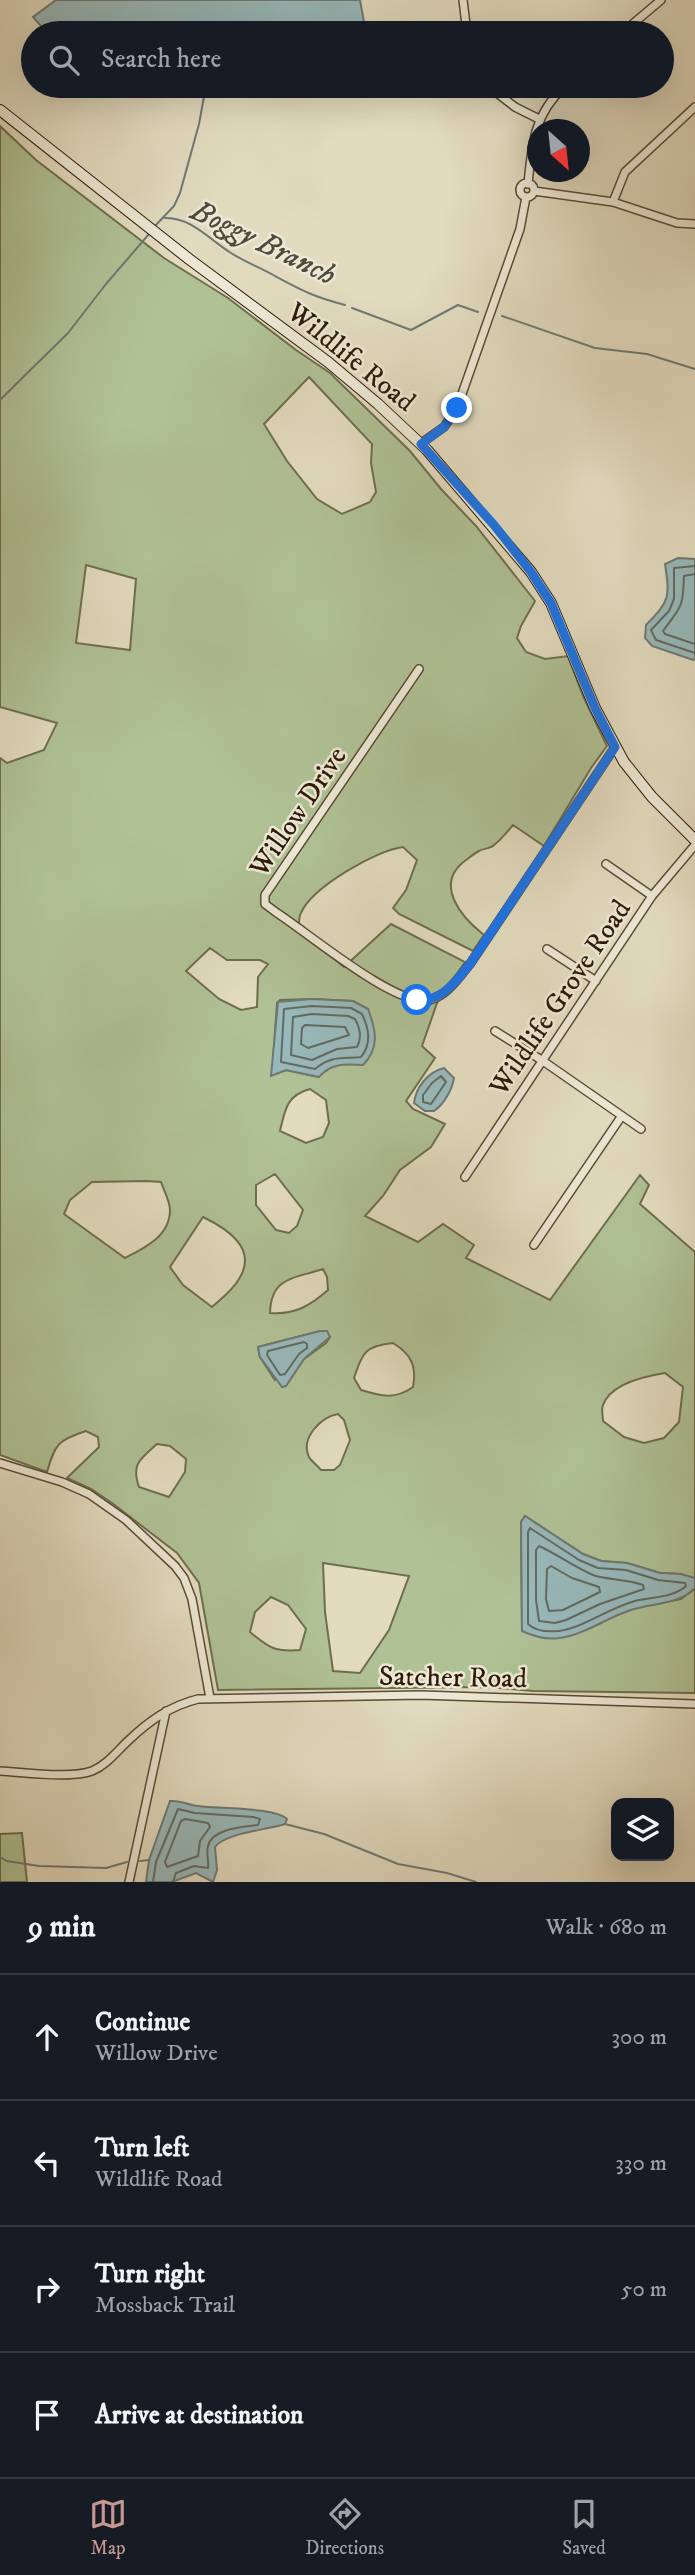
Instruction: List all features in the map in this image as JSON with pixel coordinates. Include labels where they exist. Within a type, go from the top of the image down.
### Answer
[{"type":"street","points":[[463,0],[466,21]]},
{"type":"street","points":[[636,21],[661,0]]},
{"type":"street","points":[[503,98],[539,119],[556,98]]},
{"type":"street","points":[[613,202],[625,172],[695,107]]},
{"type":"street","name":"Wildlife Road","points":[[0,110],[142,223],[328,362],[421,444],[494,525],[531,572],[551,603],[595,708],[615,747],[652,797],[695,842]]},
{"type":"street","points":[[526,197],[520,191],[523,185],[528,184],[534,191]]},
{"type":"street","points":[[534,191],[613,202],[677,223],[695,224]]},
{"type":"street","points":[[526,197],[532,196],[534,191]]},
{"type":"street","points":[[421,444],[444,427],[457,408],[520,229],[526,197]]},
{"type":"street","name":"Willow Drive","points":[[419,668],[265,895],[265,904],[277,913],[376,982],[403,995],[417,1000],[432,999],[445,992],[456,981],[478,953],[615,747]]},
{"type":"street","name":"Wildlife Grove Road","points":[[465,1177],[652,896],[695,842]]},
{"type":"street","points":[[606,864],[652,896]]},
{"type":"street","points":[[547,949],[596,981]]},
{"type":"street","points":[[495,1031],[641,1129]]},
{"type":"street","points":[[534,1245],[621,1117]]},
{"type":"street","points":[[0,1463],[62,1482],[89,1494],[141,1533],[175,1566],[184,1578],[191,1596],[210,1698]]},
{"type":"street","name":"Satcher Road","points":[[0,1771],[77,1774],[92,1771],[105,1763],[145,1725],[166,1711],[186,1702],[210,1698],[407,1695],[695,1704]]},
{"type":"street","points":[[129,1882],[166,1711]]},
{"type":"green space","points":[[0,126],[36,160],[164,258],[228,298],[330,373],[410,451],[476,526],[535,601],[517,638],[526,652],[545,659],[568,656],[583,696],[607,746],[544,846],[513,825],[492,846],[476,853],[456,869],[451,890],[454,900],[459,910],[484,935],[473,951],[399,914],[393,908],[406,890],[417,860],[403,847],[362,862],[331,881],[307,903],[300,914],[299,924],[322,949],[344,967],[391,924],[465,962],[437,1003],[422,1046],[435,1058],[406,1101],[413,1109],[445,1124],[431,1147],[400,1170],[383,1196],[365,1216],[418,1242],[443,1224],[474,1245],[466,1258],[550,1300],[640,1175],[649,1185],[640,1204],[695,1252],[695,1579],[681,1574],[660,1573],[627,1563],[601,1561],[583,1554],[525,1516],[521,1522],[522,1631],[606,1619],[635,1608],[681,1599],[695,1588],[695,1693],[533,1691],[489,1687],[218,1690],[199,1583],[177,1553],[112,1503],[67,1478],[99,1447],[98,1437],[86,1431],[63,1441],[55,1449],[47,1472],[0,1455],[0,758],[7,763],[44,750],[57,723],[0,707]],"holes":[[[309,377],[372,444],[371,463],[376,492],[370,502],[342,514],[317,499],[287,461],[264,424]],[[86,565],[136,579],[130,650],[76,643]],[[210,948],[227,960],[260,960],[268,964],[258,977],[257,1007],[241,1010],[219,999],[186,971]],[[280,1000],[353,1001],[368,1009],[342,1063],[326,1069],[318,1077],[286,1070],[272,1075],[277,1003]],[[310,1089],[326,1100],[329,1123],[323,1137],[306,1143],[280,1131],[292,1099]],[[275,1174],[303,1210],[297,1226],[289,1233],[276,1230],[256,1205],[256,1185]],[[92,1182],[161,1182],[170,1210],[169,1219],[161,1234],[125,1258],[64,1214],[70,1200]],[[203,1217],[238,1241],[245,1258],[244,1268],[236,1283],[212,1307],[183,1285],[170,1267]],[[323,1269],[328,1290],[301,1308],[270,1313],[274,1292],[293,1278]],[[320,1331],[330,1337],[326,1343],[275,1380],[260,1357],[258,1347]],[[393,1343],[404,1352],[413,1367],[413,1387],[400,1394],[388,1396],[361,1390],[354,1378],[363,1356],[371,1349]],[[665,1373],[683,1387],[679,1422],[664,1438],[644,1443],[624,1437],[603,1421],[602,1413],[603,1405],[613,1391],[639,1379]],[[338,1414],[344,1420],[350,1440],[340,1465],[334,1470],[321,1470],[309,1457],[307,1443],[319,1424]],[[157,1444],[170,1446],[186,1459],[185,1472],[169,1497],[139,1487],[136,1473],[142,1458]],[[323,1563],[409,1576],[389,1630],[360,1673],[333,1671],[325,1612]],[[271,1597],[288,1605],[306,1629],[300,1650],[284,1650],[268,1645],[250,1632],[255,1612]]]},
{"type":"green space","points":[[22,1833],[27,1882],[0,1882],[0,1834]]},
{"type":"water","points":[[56,0],[360,0],[364,21],[36,21],[33,17]]},
{"type":"water","points":[[678,558],[695,559],[693,660],[652,646],[645,638],[646,625],[664,604],[668,591],[665,564]]},
{"type":"water","points":[[312,999],[353,1001],[368,1009],[375,1038],[372,1052],[363,1065],[333,1067],[319,1077],[286,1070],[271,1076],[278,1002]]},
{"type":"water","points":[[444,1068],[454,1078],[449,1092],[434,1111],[425,1111],[414,1103],[417,1091],[428,1077]]},
{"type":"water","points":[[327,1331],[330,1337],[304,1359],[286,1386],[282,1387],[260,1357],[258,1347]]},
{"type":"water","points":[[525,1516],[583,1554],[601,1561],[627,1563],[660,1573],[695,1578],[695,1588],[675,1600],[625,1612],[569,1636],[549,1638],[526,1633],[522,1631],[521,1522]]},
{"type":"water","points":[[170,1801],[198,1806],[259,1810],[287,1819],[285,1824],[237,1835],[220,1842],[215,1847],[217,1870],[213,1882],[196,1873],[172,1882],[146,1882],[149,1860]]},
{"type":"waterway","points":[[154,227],[174,206],[180,193],[204,98]]},
{"type":"waterway","name":"Boggy Branch","points":[[165,218],[192,225],[236,256],[301,290],[345,305]]},
{"type":"waterway","points":[[0,400],[68,333],[149,234]]},
{"type":"waterway","name":"Boggy Branch","points":[[352,308],[411,330],[458,305],[478,312]]},
{"type":"waterway","name":"Boggy Branch","points":[[502,316],[595,348],[647,354],[695,369]]},
{"type":"waterway","points":[[285,1824],[324,1834],[398,1864],[447,1873],[476,1882]]},
{"type":"waterway","points":[[0,1857],[7,1861],[39,1866],[106,1868],[127,1862]]},
{"type":"waterway","points":[[140,1861],[149,1860]]},
{"type":"route","points":[[417,1000],[425,1001],[445,992],[470,964],[615,747],[595,708],[551,603],[531,572],[494,525],[421,444],[444,427],[457,408]]}]
